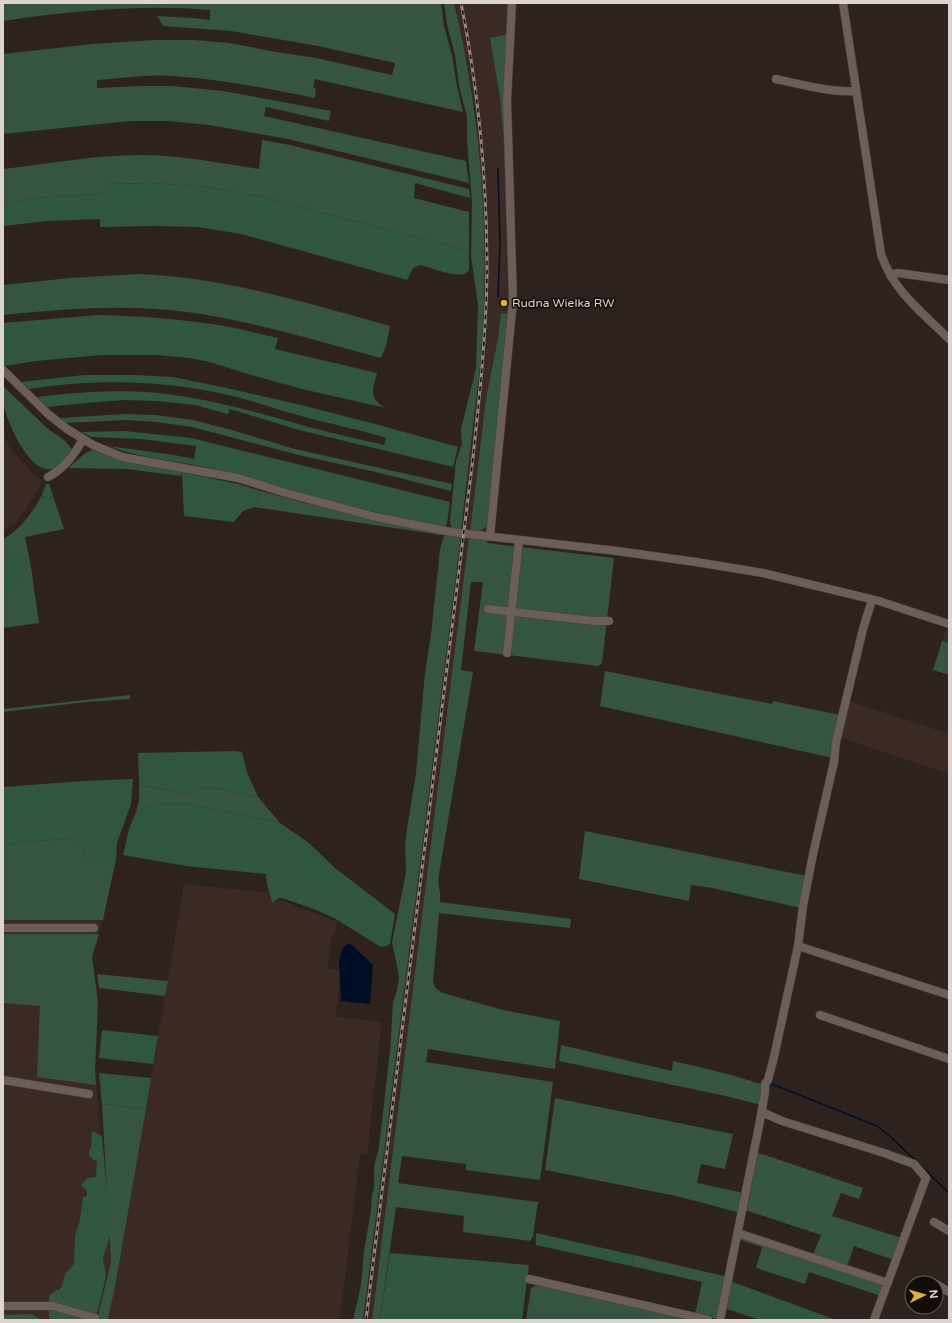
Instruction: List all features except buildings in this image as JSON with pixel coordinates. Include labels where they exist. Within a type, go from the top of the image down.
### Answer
[{"type":"street","points":[[490,536],[513,301],[507,100],[512,3]]},
{"type":"street","points":[[843,3],[882,254],[890,275],[907,298],[949,339]]},
{"type":"street","points":[[776,79],[815,87],[843,91],[856,91]]},
{"type":"street","points":[[890,275],[898,273],[949,280]]},
{"type":"street","points":[[3,370],[48,414],[68,430],[101,448],[122,456],[238,478],[286,493],[376,517],[451,532],[617,551],[736,568],[776,576],[879,601],[949,624]]},
{"type":"street","points":[[48,476],[70,459],[83,439]]},
{"type":"street","points":[[507,653],[519,540]]},
{"type":"street","points":[[720,1320],[762,1112],[765,1084],[768,1080],[774,1057],[798,946],[805,894],[834,762],[836,742],[863,629],[872,600]]},
{"type":"street","points":[[488,609],[594,621],[609,621]]},
{"type":"street","points":[[3,928],[94,928]]},
{"type":"street","points":[[798,946],[949,994]]},
{"type":"street","points":[[820,1015],[949,1059]]},
{"type":"street","points":[[3,1080],[89,1094]]},
{"type":"street","points":[[762,1112],[914,1164],[926,1178],[874,1320]]},
{"type":"street","points":[[934,1222],[949,1231]]},
{"type":"street","points":[[738,1233],[888,1283]]},
{"type":"street","points":[[529,1279],[708,1320]]},
{"type":"street","points":[[3,1306],[59,1307],[95,1318]]},
{"type":"shaded area","points":[[454,3],[509,3],[508,34],[490,38],[500,98],[503,134],[505,134],[509,314],[501,313],[498,338],[486,398],[372,1320],[363,1320],[461,531],[481,358],[484,231],[481,177],[476,117]]},
{"type":"shaded area","points":[[3,433],[13,452],[34,475],[43,481],[24,512],[13,525],[3,532]]},
{"type":"shaded area","points":[[946,630],[949,631],[949,643],[942,641]]},
{"type":"shaded area","points":[[849,701],[949,734],[949,774],[840,737]]},
{"type":"shaded area","points":[[184,884],[269,893],[272,903],[283,901],[337,922],[334,935],[332,935],[327,969],[340,970],[336,1017],[382,1022],[367,1154],[360,1154],[340,1320],[108,1320]]},
{"type":"shaded area","points":[[3,920],[103,920],[92,957],[98,1002],[95,1070],[111,1262],[97,1320],[3,1320]]},
{"type":"green space","points":[[3,3],[441,3],[444,26],[452,55],[463,112],[315,79],[313,87],[316,89],[315,98],[191,77],[135,76],[97,80],[97,88],[173,86],[223,91],[331,111],[329,121],[266,107],[264,116],[466,161],[469,183],[288,139],[209,125],[168,121],[130,121],[3,134],[3,54],[92,44],[154,40],[194,40],[230,43],[316,58],[392,75],[395,63],[318,46],[231,31],[163,26],[157,16],[210,20],[210,10],[185,8],[133,8],[54,14],[3,21]]},
{"type":"green space","points":[[444,3],[454,3],[464,47],[477,135],[484,223],[485,268],[481,357],[461,531],[451,528],[450,520],[456,461],[462,444],[461,429],[476,368],[478,305],[471,257],[472,202],[467,140],[467,117],[459,86],[455,55],[447,25]]},
{"type":"green space","points":[[508,34],[505,134],[503,134],[500,98],[490,38]]},
{"type":"green space","points":[[262,140],[290,145],[469,189],[470,198],[415,183],[414,198],[469,212],[469,251],[263,197],[209,187],[151,183],[109,184],[109,193],[50,197],[3,203],[3,169],[88,158],[123,155],[155,155],[259,169]]},
{"type":"green space","points":[[151,183],[209,187],[263,197],[469,251],[469,270],[460,275],[446,273],[420,265],[413,268],[407,280],[241,234],[198,227],[100,227],[100,219],[47,221],[3,226],[3,203],[50,197],[109,193],[109,184]]},
{"type":"green space","points":[[138,274],[202,280],[265,292],[390,326],[386,346],[381,358],[261,326],[187,312],[141,308],[95,308],[3,315],[3,285],[70,278]]},
{"type":"green space","points":[[501,313],[509,314],[489,523],[481,530],[470,532],[486,398],[498,338]]},
{"type":"green space","points":[[99,315],[193,321],[231,327],[278,338],[275,349],[377,373],[373,389],[374,397],[380,405],[386,408],[302,389],[210,362],[189,358],[157,355],[101,355],[36,361],[5,366],[3,364],[3,323]]},
{"type":"green space","points":[[84,375],[173,377],[301,405],[458,447],[453,467],[299,430],[230,409],[228,414],[195,405],[157,401],[124,400],[47,407],[37,397],[98,392],[129,391],[158,393],[194,398],[229,406],[319,430],[384,445],[386,438],[301,416],[229,395],[172,385],[100,382],[29,389],[21,382]]},
{"type":"green space","points":[[3,386],[48,429],[64,440],[71,448],[72,454],[57,467],[52,469],[43,468],[35,463],[20,444],[8,420],[3,401]]},
{"type":"green space","points":[[125,414],[156,415],[193,420],[295,449],[452,484],[451,491],[299,455],[192,427],[126,420],[66,423],[60,418]]},
{"type":"green space","points":[[125,431],[191,438],[450,502],[447,523],[445,527],[442,527],[380,513],[318,498],[209,468],[146,457],[109,446],[194,459],[196,446],[141,439],[91,437],[81,432]]},
{"type":"green space","points":[[93,450],[128,462],[182,472],[181,476],[127,469],[68,468],[83,455]]},
{"type":"green space","points":[[182,472],[238,484],[261,491],[254,507],[243,511],[234,522],[184,516]]},
{"type":"green space","points":[[46,484],[49,484],[53,496],[46,501],[44,500],[45,497],[41,497]]},
{"type":"green space","points":[[261,491],[317,506],[442,533],[441,535],[254,507]]},
{"type":"green space","points":[[53,496],[64,529],[25,537],[39,623],[3,628],[3,539],[15,531],[25,521],[41,497],[50,499]]},
{"type":"green space","points":[[50,507],[53,512],[50,516],[51,519],[56,519],[58,523],[49,527],[44,523],[35,525],[33,517],[44,516],[46,510]]},
{"type":"green space","points":[[445,534],[461,535],[363,1320],[353,1320],[361,1285],[364,1251],[374,1188],[374,1166],[379,1147],[390,1051],[393,1002],[397,991],[399,976],[392,942],[406,873],[405,845],[416,773],[425,673],[431,634],[440,550]]},
{"type":"green space","points":[[469,536],[488,539],[487,543],[614,558],[602,663],[598,666],[474,651],[483,582],[471,582],[461,670],[473,672],[438,880],[440,902],[571,919],[570,928],[439,913],[433,981],[436,988],[443,993],[503,1010],[560,1021],[555,1069],[428,1049],[426,1062],[553,1082],[540,1180],[466,1170],[466,1164],[402,1156],[398,1183],[538,1202],[533,1236],[530,1241],[463,1232],[464,1216],[396,1207],[380,1320],[372,1320]]},
{"type":"green space","points":[[9,555],[21,557],[22,582],[7,585],[7,596],[3,597],[3,560],[7,561]]},
{"type":"green space","points":[[942,641],[949,643],[949,675],[933,670]]},
{"type":"green space","points":[[605,671],[772,704],[773,701],[840,715],[833,758],[600,706]]},
{"type":"green space","points":[[130,695],[130,699],[86,702],[3,712],[3,709]]},
{"type":"green space","points":[[242,752],[247,772],[258,797],[211,787],[185,793],[139,785],[138,753]]},
{"type":"green space","points":[[133,779],[131,804],[117,843],[116,859],[88,859],[77,838],[23,842],[3,846],[3,787]]},
{"type":"green space","points":[[139,785],[185,793],[211,787],[258,797],[280,823],[184,803],[153,805],[136,812],[139,801]]},
{"type":"green space","points":[[184,803],[280,823],[309,843],[335,868],[395,914],[390,944],[381,947],[334,918],[314,909],[282,898],[279,898],[272,903],[266,874],[186,866],[123,855],[129,829],[136,812],[153,805]]},
{"type":"green space","points":[[585,831],[807,876],[801,908],[712,888],[691,885],[689,901],[579,879]]},
{"type":"green space","points":[[77,838],[88,859],[116,859],[103,920],[3,920],[3,846],[23,842]]},
{"type":"green space","points":[[3,934],[99,934],[92,957],[98,1002],[95,1070],[96,1085],[37,1077],[40,1006],[3,1003]]},
{"type":"green space","points":[[97,974],[168,981],[165,996],[99,988]]},
{"type":"green space","points":[[102,1030],[158,1036],[153,1064],[99,1058]]},
{"type":"green space","points":[[561,1045],[672,1071],[673,1061],[741,1078],[764,1085],[762,1105],[559,1061]]},
{"type":"green space","points":[[99,1073],[151,1078],[146,1109],[102,1104]]},
{"type":"green space","points":[[555,1098],[733,1134],[725,1169],[701,1164],[697,1183],[744,1193],[741,1213],[676,1196],[545,1170]]},
{"type":"green space","points":[[102,1104],[146,1109],[108,1320],[97,1320],[111,1262]]},
{"type":"green space","points":[[92,1131],[102,1136],[111,1233],[103,1258],[106,1276],[99,1306],[86,1304],[86,1295],[81,1295],[76,1305],[65,1300],[59,1290],[62,1286],[65,1274],[74,1264],[75,1235],[80,1220],[83,1197],[87,1196],[87,1191],[81,1185],[88,1178],[96,1177],[97,1162],[89,1156]]},
{"type":"green space","points":[[756,1152],[863,1188],[859,1199],[841,1193],[832,1216],[902,1238],[894,1260],[854,1246],[847,1267],[813,1255],[821,1235],[745,1210]]},
{"type":"green space","points":[[536,1233],[634,1255],[631,1266],[536,1245]]},
{"type":"green space","points":[[740,1235],[884,1286],[881,1296],[809,1272],[805,1284],[756,1268],[762,1247],[738,1239]]},
{"type":"green space","points":[[390,1253],[529,1265],[522,1320],[380,1320]]},
{"type":"green space","points":[[634,1255],[728,1277],[717,1319],[695,1315],[702,1282],[631,1266]]},
{"type":"green space","points":[[730,1281],[836,1320],[760,1320],[724,1308]]},
{"type":"green space","points":[[536,1285],[697,1320],[526,1320],[531,1288]]},
{"type":"green space","points":[[56,1290],[59,1290],[65,1300],[81,1295],[87,1295],[96,1306],[99,1306],[94,1320],[51,1320],[49,1316],[49,1296]]},
{"type":"green space","points":[[32,1314],[41,1320],[3,1320],[3,1315]]},
{"type":"water","points":[[351,944],[373,965],[370,1004],[341,1001],[339,961],[343,947]]},
{"type":"waterway","points":[[498,168],[500,243],[498,297]]},
{"type":"waterway","points":[[772,1084],[877,1126],[916,1161]]},
{"type":"waterway","points":[[920,1165],[949,1193]]},
{"type":"railway","points":[[366,1320],[472,466],[484,346],[487,273],[484,171],[473,70],[461,3]]},
{"type":"place","name":"Rudna Wielka RW","points":[[504,303]]}]
